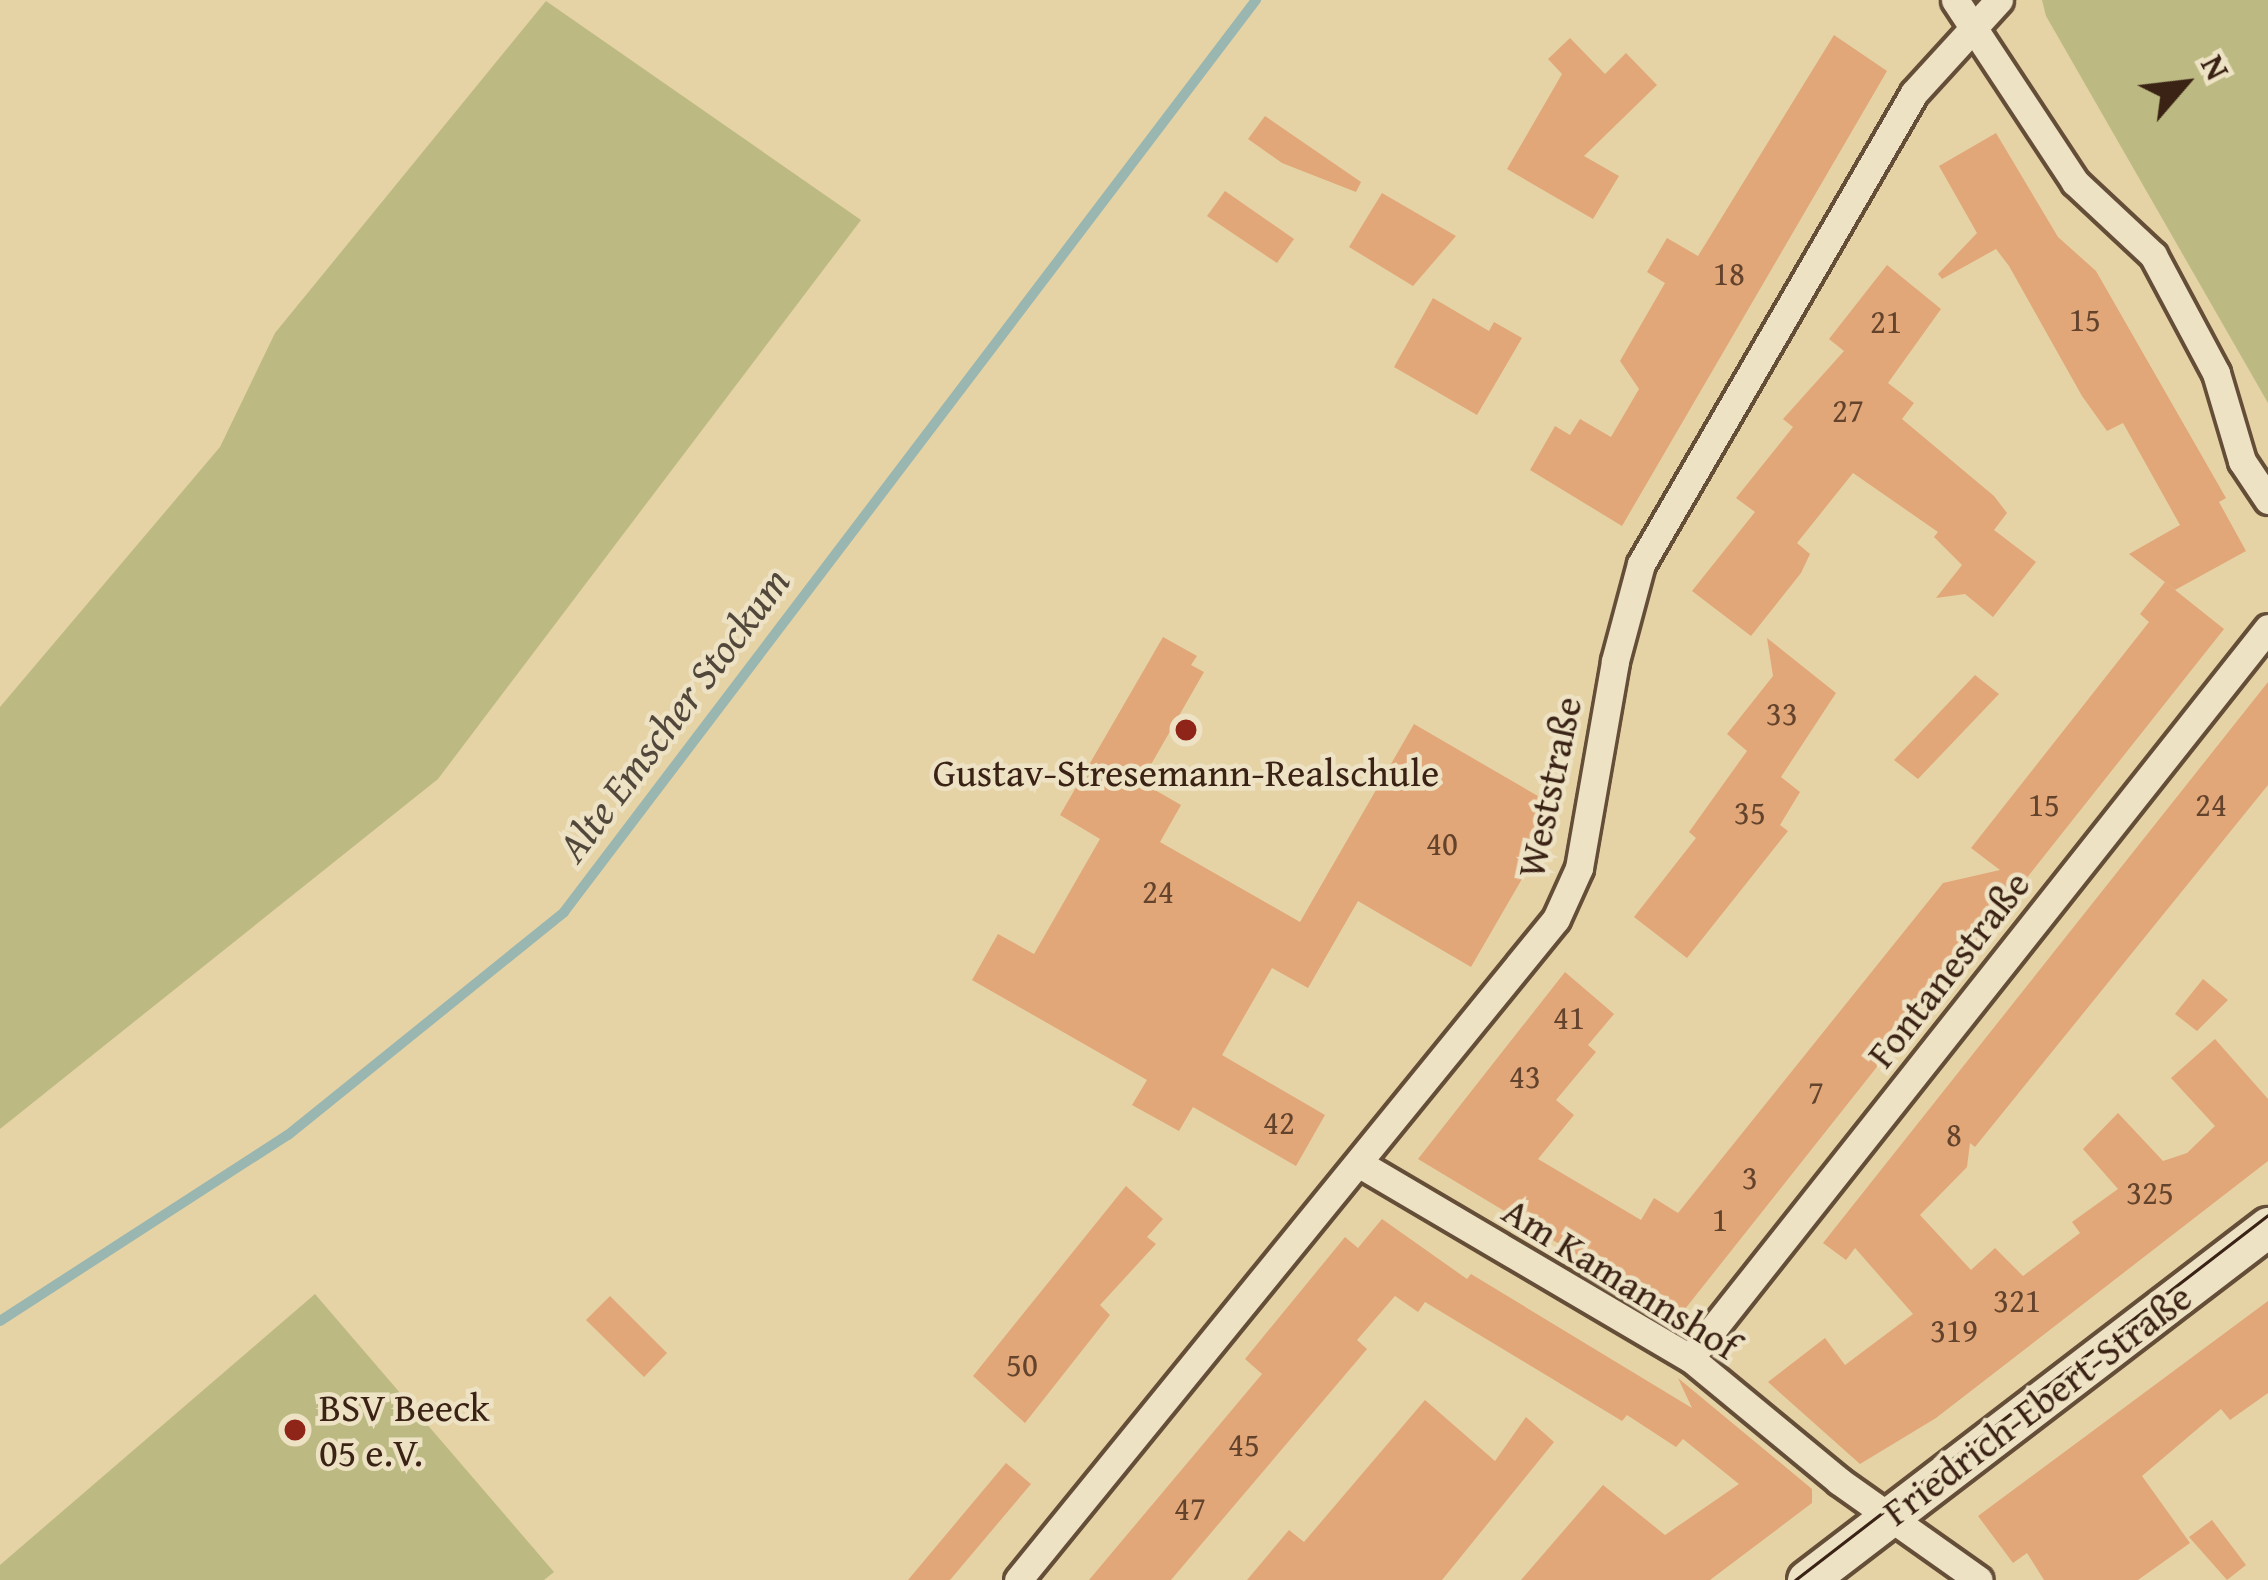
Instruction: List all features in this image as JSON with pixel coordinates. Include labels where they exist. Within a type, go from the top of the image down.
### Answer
[{"type":"main road","name":"Friedrich-Ebert-Straße","points":[[1807,1580],[2268,1228]]},
{"type":"street","points":[[1955,0],[2074,182],[2158,262],[2216,373],[2242,461],[2268,500]]},
{"type":"street","name":"Weststraße","points":[[1018,1580],[1556,919],[1579,868],[1615,661],[1641,564],[1914,93],[1976,31],[1999,0]]},
{"type":"street","name":"Fontanestraße","points":[[1690,1358],[2268,628]]},
{"type":"street","name":"Am Kamannshof","points":[[1360,1164],[1690,1358],[1979,1580]]},
{"type":"shaded area","points":[[2042,0],[2268,0],[2268,403],[2046,16]]},
{"type":"shaded area","points":[[546,1],[861,220],[438,779],[0,1129],[0,707],[220,447],[275,333]]},
{"type":"shaded area","name":"BSV Beeck 05 e.V.","points":[[315,1294],[554,1572],[544,1580],[0,1580],[0,1565]]},
{"type":"building","points":[[1834,35],[1887,71],[1622,526],[1530,470],[1555,426],[1570,435],[1580,419],[1611,437],[1639,389],[1620,361],[1665,283],[1647,272],[1667,238],[1698,256]]},
{"type":"building","points":[[1570,38],[1605,74],[1626,53],[1657,85],[1584,156],[1619,176],[1593,219],[1507,169],[1562,74],[1548,59]]},
{"type":"building","points":[[1265,116],[1361,182],[1356,192],[1282,163],[1248,139]]},
{"type":"building","points":[[1996,133],[2058,237],[2096,271],[2226,498],[2219,502],[2246,551],[2175,590],[2129,554],[2180,525],[2123,423],[2107,431],[2082,396],[2009,266],[1996,249],[1942,279],[1938,274],[1977,233],[1939,166]]},
{"type":"building","points":[[1225,191],[1294,239],[1277,263],[1207,216]]},
{"type":"building","points":[[1382,193],[1456,236],[1413,286],[1349,247]]},
{"type":"building","points":[[1887,265],[1941,309],[1888,383],[1914,403],[1902,419],[1994,496],[2007,513],[1994,530],[2036,562],[1993,617],[1965,594],[1936,598],[1962,565],[1934,537],[1938,532],[1853,473],[1797,543],[1810,554],[1801,573],[1751,636],[1692,591],[1755,512],[1736,498],[1793,427],[1783,419],[1844,351],[1829,339]]},
{"type":"building","points":[[1433,298],[1489,331],[1494,322],[1522,338],[1477,415],[1394,367]]},
{"type":"building","points":[[2165,582],[2224,629],[1685,1309],[1672,1312],[1418,1159],[1565,972],[1614,1014],[1588,1045],[1596,1052],[1556,1100],[1574,1115],[1538,1159],[1641,1220],[1654,1198],[1678,1213],[1943,883],[2000,870],[1971,848],[2149,622],[2140,614]]},
{"type":"building","points":[[1163,637],[1197,656],[1191,665],[1204,672],[1141,782],[1181,805],[1160,842],[1300,922],[1414,724],[1562,810],[1471,967],[1358,901],[1308,988],[1272,968],[1222,1055],[1325,1115],[1296,1166],[1193,1107],[1179,1131],[1132,1105],[1147,1080],[972,980],[998,934],[1034,954],[1100,839],[1060,815]]},
{"type":"building","points":[[1767,638],[1836,693],[1781,777],[1800,792],[1780,825],[1788,831],[1687,958],[1634,917],[1696,838],[1689,832],[1747,751],[1727,734],[1773,676]]},
{"type":"building","points":[[1975,675],[1999,694],[1918,779],[1894,760]]},
{"type":"building","points":[[2268,682],[2268,785],[1975,1147],[1970,1143],[1967,1167],[1920,1215],[1971,1270],[1995,1248],[2023,1276],[2080,1233],[2072,1222],[2118,1189],[2083,1149],[2118,1113],[2163,1161],[2187,1153],[2215,1126],[2171,1078],[2215,1039],[2268,1099],[2268,1161],[1936,1418],[1860,1464],[1768,1382],[1825,1338],[1845,1365],[1913,1314],[1855,1248],[1846,1260],[1823,1243]]},
{"type":"building","points":[[2203,979],[2228,1000],[2197,1031],[2175,1014]]},
{"type":"building","points":[[1126,1186],[1163,1219],[1147,1237],[1156,1244],[1100,1305],[1110,1315],[1025,1423],[973,1376]]},
{"type":"building","points":[[1382,1219],[1467,1279],[1471,1274],[1692,1408],[1678,1378],[1812,1489],[1812,1503],[1710,1580],[1521,1580],[1603,1485],[1665,1535],[1739,1484],[1683,1439],[1676,1447],[1627,1415],[1622,1421],[1425,1302],[1418,1312],[1395,1296],[1357,1340],[1367,1349],[1171,1580],[1089,1580],[1262,1374],[1245,1359],[1345,1237],[1358,1248]]},
{"type":"building","points":[[610,1296],[667,1353],[644,1377],[586,1320]]},
{"type":"building","points":[[2268,1301],[2268,1393],[2230,1420],[2221,1409],[2142,1476],[2190,1543],[2138,1580],[2044,1580],[2027,1553],[2013,1563],[1978,1516]]},
{"type":"building","points":[[1425,1400],[1495,1461],[1526,1417],[1554,1442],[1442,1580],[1247,1580],[1289,1530],[1304,1542]]},
{"type":"building","points":[[1006,1463],[1031,1484],[950,1580],[908,1580]]},
{"type":"building","points":[[2212,1520],[2246,1565],[2227,1580],[2189,1537]]},
{"type":"waterway","name":"Alte Emscher Stockum","points":[[0,1321],[288,1135],[564,912],[1256,0]]},
{"type":"tram line","points":[[1795,1580],[2268,1215]]},
{"type":"place","name":"Gustav-Stresemann-Realschule","points":[[1186,730]]},
{"type":"place","name":"BSV Beeck 05 e.V.","points":[[295,1430]]}]
